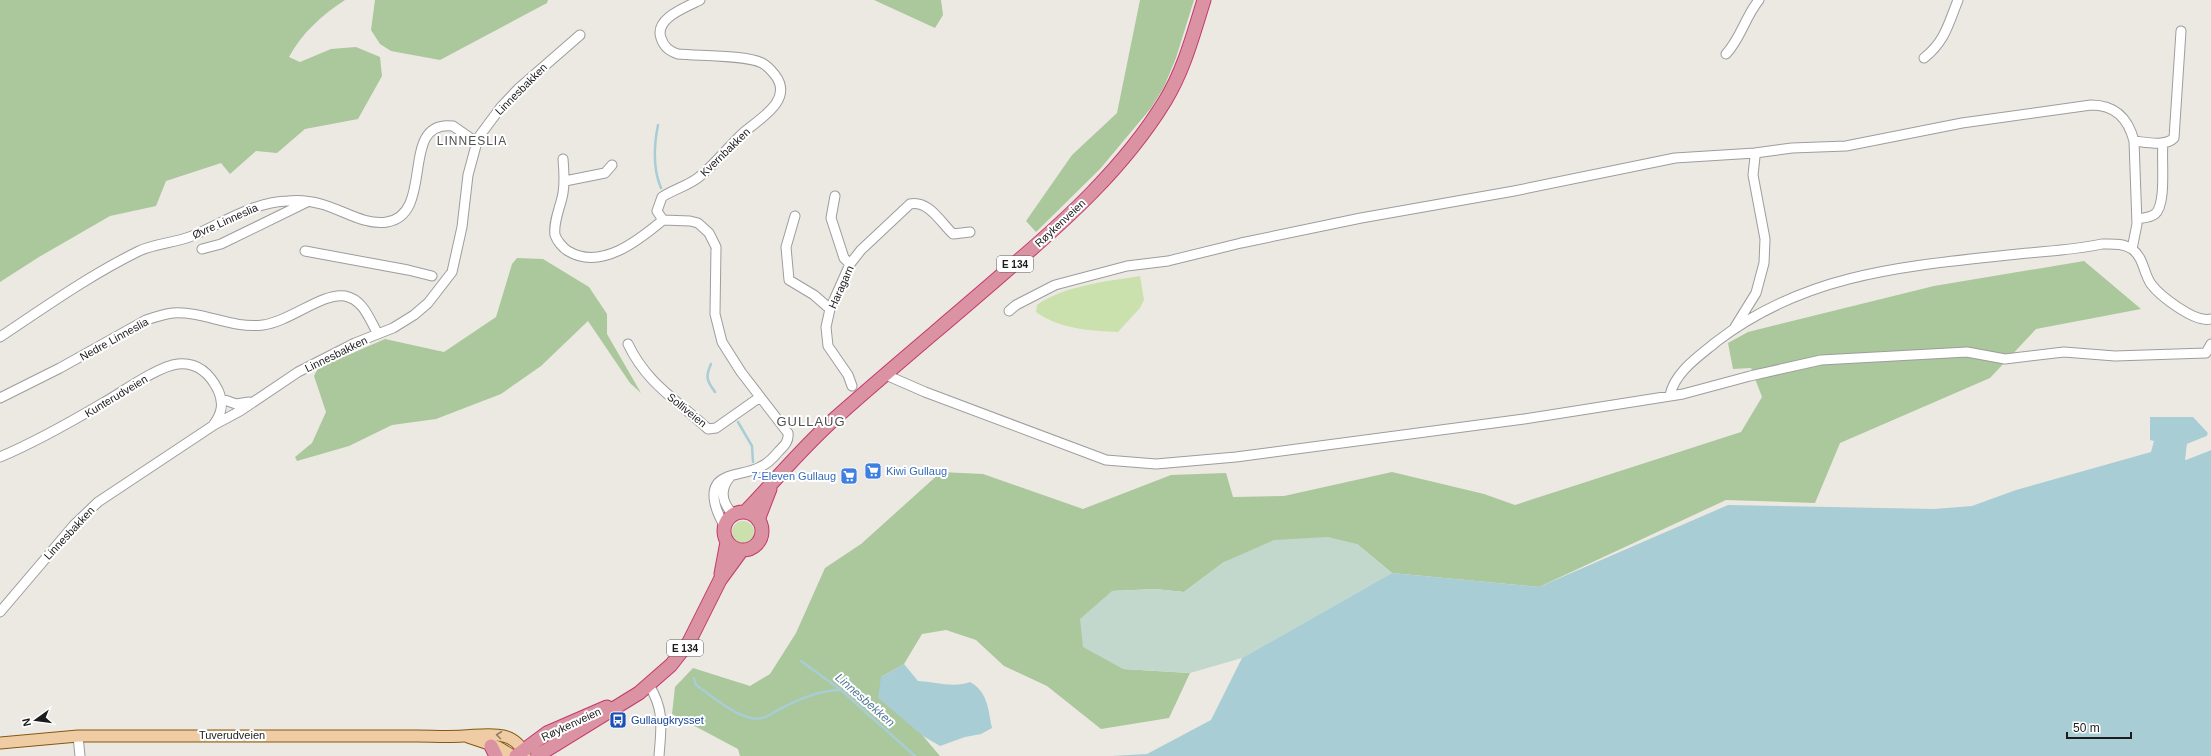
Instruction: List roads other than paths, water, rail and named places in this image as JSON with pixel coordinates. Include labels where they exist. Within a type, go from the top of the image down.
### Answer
[{"type":"highway","name":"Røykenveien","points":[[739,513],[763,490],[771,485],[814,437],[1054,230],[1112,170],[1154,117],[1174,86],[1191,43],[1204,0]]},
{"type":"highway","name":"Røykenveien","points":[[758,520],[771,485]]},
{"type":"highway","points":[[739,513],[752,514],[758,520]]},
{"type":"highway","name":"E 134","points":[[727,542],[724,534],[724,525],[739,513]]},
{"type":"highway","name":"E 134","points":[[742,550],[752,547],[760,539],[762,529],[758,520]]},
{"type":"highway","name":"Røykenveien","points":[[720,580],[727,542]]},
{"type":"highway","points":[[727,542],[734,548],[742,550]]},
{"type":"highway","name":"Røykenveien","points":[[537,756],[630,699],[649,685],[671,665],[689,642],[720,580],[742,550]]},
{"type":"highway","name":"Røykenveien","points":[[519,754],[558,728],[630,699]]},
{"type":"main road","name":"Tuverudveien","points":[[0,743],[78,736],[464,736],[484,734],[508,736],[515,741],[519,754]]},
{"type":"main road","name":"Tuverudveien","points":[[464,736],[493,751],[498,747],[519,754]]},
{"type":"street","name":"Kvernbakken","points":[[663,220],[657,211],[662,198],[698,178],[716,162],[742,134],[774,107],[779,98],[779,80],[769,67],[761,62],[743,59],[678,54],[669,50],[662,43],[660,34],[663,23],[673,15],[700,0]]},
{"type":"street","points":[[1726,54],[1737,41],[1751,11],[1759,0]]},
{"type":"street","points":[[1924,58],[1940,43],[1952,19],[1958,0]]},
{"type":"street","points":[[2134,141],[2172,141],[2175,134],[2180,31]]},
{"type":"street","name":"Linnesbakken","points":[[0,612],[88,511],[214,425],[240,411],[251,402],[316,362],[398,325],[421,310],[435,295],[452,272],[476,142],[488,122],[518,89],[580,35]]},
{"type":"street","points":[[1009,311],[1016,305],[1055,285],[1127,266],[1168,260],[1361,218],[1514,191],[1675,158],[1755,153],[1792,148],[1846,146],[1962,123],[2091,105],[2103,105],[2115,109],[2128,122],[2134,141],[2136,219],[2132,249]]},
{"type":"street","name":"Øvre Linneslia","points":[[0,337],[52,302],[139,251],[189,237],[257,206],[287,200],[308,201],[373,222],[386,222],[394,220],[403,214],[411,205],[421,149],[429,134],[438,128],[453,126],[476,142]]},
{"type":"street","points":[[2136,219],[2152,216],[2158,210],[2162,190],[2163,142]]},
{"type":"street","points":[[1734,328],[1756,293],[1764,263],[1765,239],[1753,175],[1755,157]]},
{"type":"street","points":[[563,159],[565,180],[556,224],[556,235],[566,250],[572,254],[592,257],[617,252],[632,244],[663,220],[675,219],[698,223],[712,238],[716,247],[715,314],[719,333],[731,358],[786,429],[788,441],[766,464],[721,481],[714,495],[716,510],[724,525]]},
{"type":"street","points":[[565,180],[605,173],[612,165]]},
{"type":"street","points":[[835,196],[831,218],[844,258],[850,264]]},
{"type":"street","points":[[202,249],[221,244],[308,201]]},
{"type":"street","name":"Haragarn","points":[[852,386],[848,375],[828,346],[826,327],[830,309],[850,264],[861,250],[910,204],[919,203],[926,207],[954,234],[970,232]]},
{"type":"street","points":[[795,216],[786,247],[789,280],[814,295],[830,309]]},
{"type":"street","points":[[1670,395],[1673,383],[1682,371],[1734,328],[1761,311],[1786,299],[1828,284],[1868,274],[1949,261],[2102,244],[2120,244],[2132,249],[2140,257],[2149,280],[2166,299],[2196,317],[2204,320],[2210,319]]},
{"type":"street","points":[[305,252],[408,270],[432,276]]},
{"type":"street","name":"Nedre Linneslia","points":[[0,398],[60,368],[146,320],[160,315],[181,313],[210,318],[238,326],[264,325],[286,319],[327,299],[340,296],[354,299],[360,303],[378,334]]},
{"type":"street","name":"Solliveien","points":[[628,344],[641,367],[652,381],[708,429],[716,428],[760,397]]},
{"type":"street","points":[[886,375],[1106,460],[1143,464],[1236,457],[1353,440],[1524,419],[1684,394],[1799,364],[1850,357],[1972,352],[2005,359],[2029,358],[2064,352],[2115,356],[2178,355],[2206,353],[2211,344]]},
{"type":"street","name":"Kunterudveien","points":[[0,458],[56,431],[154,373],[174,364],[187,364],[200,368],[210,376],[222,399]]},
{"type":"street","points":[[214,425],[220,416],[222,399],[236,404],[251,402]]},
{"type":"street","points":[[731,477],[722,492],[724,502],[739,513]]},
{"type":"street","points":[[649,685],[656,696],[662,714],[660,756]]},
{"type":"street","points":[[78,736],[80,756]]},
{"type":"water","points":[[2150,417],[2193,417],[2208,433],[2207,436],[2187,444],[2186,460],[2211,450],[2211,756],[1111,756],[1147,754],[1211,720],[1242,658],[1392,573],[1539,587],[1728,505],[1934,509],[1972,506],[2016,490],[2151,452],[2154,441],[2150,440]]},
{"type":"water","points":[[904,664],[918,681],[951,685],[970,682],[976,686],[984,696],[992,728],[981,734],[965,737],[940,746],[923,736],[878,698],[881,677]]},
{"type":"waterway","name":"Linnesbekken","points":[[658,125],[655,165],[661,188]]},
{"type":"waterway","name":"Linnesbekken","points":[[711,364],[708,372],[708,379],[715,392]]},
{"type":"waterway","name":"Linnesbekken","points":[[738,422],[752,446],[753,462]]},
{"type":"waterway","name":"Linnesbekken","points":[[801,661],[841,690],[915,756]]},
{"type":"waterway","points":[[694,678],[696,685],[722,704],[737,713],[756,719],[768,716],[803,698],[834,690],[841,690]]},
{"type":"place","name":"Kiwi Gullaug","points":[[873,471]]},
{"type":"place","name":"7-Eleven Gullaug","points":[[849,476]]},
{"type":"place","name":"Gullaugkrysset","points":[[618,720]]},
{"type":"district","name":"LINNESLIA","points":[[472,141]]},
{"type":"district","name":"GULLAUG","points":[[811,421]]}]
